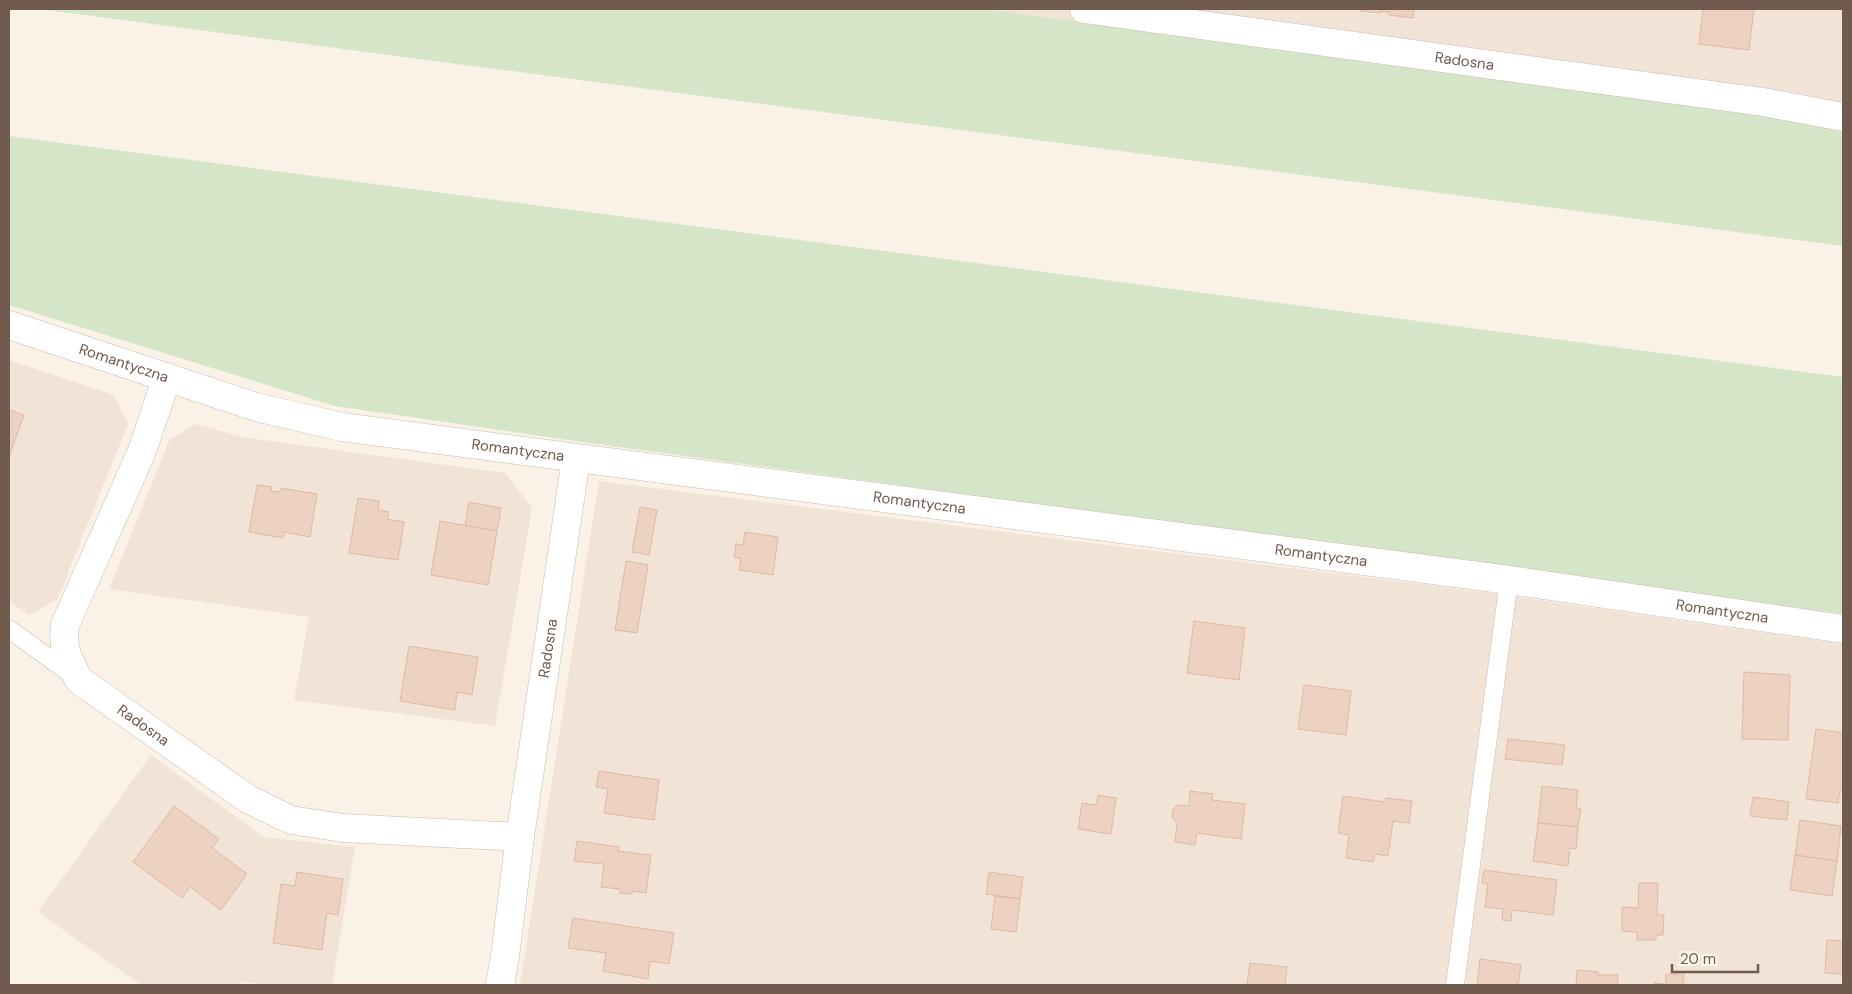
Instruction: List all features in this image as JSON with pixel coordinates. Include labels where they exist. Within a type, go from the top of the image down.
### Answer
[{"type":"street","name":"Radosna","points":[[1084,9],[1763,102],[1843,118]]},
{"type":"street","name":"Romantyczna","points":[[9,325],[256,407],[342,427],[1509,580],[1843,629]]},
{"type":"street","name":"Radosna","points":[[167,377],[142,451],[65,625],[63,640],[65,652],[79,680],[248,799],[291,820],[343,828],[520,837]]},
{"type":"street","name":"Radosna","points":[[500,985],[576,459]]},
{"type":"lane","points":[[1455,985],[1509,580]]},
{"type":"lane","points":[[9,629],[79,680]]},
{"type":"shaded area","points":[[984,9],[1843,9],[1843,132],[1757,113]]},
{"type":"shaded area","points":[[9,360],[114,395],[128,424],[57,600],[29,615],[9,601]]},
{"type":"shaded area","points":[[196,424],[242,437],[505,473],[532,508],[495,726],[294,700],[309,617],[109,589],[170,439]]},
{"type":"shaded area","points":[[599,481],[1490,593],[1843,644],[1843,985],[520,985]]},
{"type":"shaded area","points":[[151,755],[264,837],[355,847],[332,985],[274,985],[242,982],[241,985],[141,985],[38,912]]},
{"type":"green space","points":[[39,9],[984,9],[1757,113],[1843,132],[1843,246]]},
{"type":"green space","points":[[9,136],[1843,377],[1843,614],[582,442],[335,406],[9,305]]},
{"type":"building","points":[[1361,9],[1414,9],[1413,18],[1389,15],[1389,12],[1360,11]]},
{"type":"building","points":[[1703,9],[1754,9],[1749,50],[1699,44]]},
{"type":"building","points":[[9,410],[24,415],[9,457]]},
{"type":"building","points":[[257,485],[272,487],[271,491],[280,492],[281,488],[317,494],[310,537],[284,532],[283,538],[249,532]]},
{"type":"building","points":[[358,498],[379,501],[378,510],[389,512],[387,519],[404,522],[398,560],[349,553]]},
{"type":"building","points":[[469,502],[501,508],[497,531],[465,526]]},
{"type":"building","points":[[640,507],[657,510],[649,555],[632,552]]},
{"type":"building","points":[[440,521],[497,531],[488,585],[431,575]]},
{"type":"building","points":[[745,532],[778,537],[773,575],[739,570],[741,559],[734,557],[736,544],[743,545]]},
{"type":"building","points":[[626,561],[648,565],[637,633],[615,630]]},
{"type":"building","points":[[1194,621],[1245,628],[1239,680],[1187,673]]},
{"type":"building","points":[[409,646],[478,657],[472,695],[457,692],[455,710],[400,701]]},
{"type":"building","points":[[1744,672],[1790,675],[1788,740],[1742,739]]},
{"type":"building","points":[[1304,685],[1351,691],[1346,735],[1298,729]]},
{"type":"building","points":[[1816,729],[1843,733],[1843,791],[1840,790],[1838,803],[1806,799]]},
{"type":"building","points":[[1508,739],[1565,745],[1562,765],[1505,759]]},
{"type":"building","points":[[599,771],[659,780],[654,820],[604,813],[608,789],[596,787]]},
{"type":"building","points":[[1542,786],[1578,790],[1576,808],[1581,809],[1578,827],[1538,823]]},
{"type":"building","points":[[1190,791],[1213,794],[1212,800],[1245,804],[1241,839],[1197,833],[1195,845],[1175,842],[1177,824],[1172,817],[1173,809],[1179,805],[1189,806]]},
{"type":"building","points":[[1098,795],[1116,798],[1111,834],[1078,829],[1082,803],[1096,805]]},
{"type":"building","points":[[1343,796],[1385,802],[1386,798],[1412,801],[1409,823],[1393,821],[1388,856],[1375,854],[1373,862],[1346,858],[1349,835],[1338,833]]},
{"type":"building","points":[[1753,797],[1789,802],[1787,820],[1750,816]]},
{"type":"building","points":[[174,806],[219,839],[212,848],[247,874],[221,910],[190,887],[182,898],[133,862]]},
{"type":"building","points":[[1800,820],[1841,826],[1837,861],[1795,855]]},
{"type":"building","points":[[1538,823],[1578,827],[1576,849],[1570,848],[1568,866],[1533,861]]},
{"type":"building","points":[[577,841],[619,847],[618,851],[651,855],[646,893],[632,891],[632,894],[620,893],[620,889],[601,887],[604,864],[574,861]]},
{"type":"building","points":[[1795,855],[1837,861],[1832,896],[1790,890]]},
{"type":"building","points":[[1484,870],[1557,880],[1553,915],[1512,910],[1511,921],[1502,920],[1503,909],[1485,907],[1488,884],[1482,883]]},
{"type":"building","points":[[297,872],[343,879],[338,915],[327,913],[322,950],[273,943],[281,884],[295,886]]},
{"type":"building","points":[[989,872],[1023,877],[1020,899],[986,894]]},
{"type":"building","points":[[1639,883],[1658,883],[1657,915],[1664,915],[1663,935],[1656,935],[1656,940],[1637,940],[1637,932],[1622,931],[1622,907],[1638,908]]},
{"type":"building","points":[[995,896],[1020,899],[1016,932],[991,929]]},
{"type":"building","points":[[573,918],[674,933],[669,964],[650,961],[648,979],[603,971],[606,953],[568,948]]},
{"type":"building","points":[[1827,940],[1843,941],[1843,974],[1825,973]]},
{"type":"building","points":[[1480,959],[1521,965],[1518,985],[1477,985]]},
{"type":"building","points":[[1250,963],[1287,967],[1285,985],[1247,985]]},
{"type":"building","points":[[1577,970],[1598,972],[1598,975],[1618,975],[1617,985],[1576,985]]},
{"type":"building","points":[[1666,974],[1684,974],[1683,984],[1698,985],[1654,985],[1654,983],[1666,984]]}]
